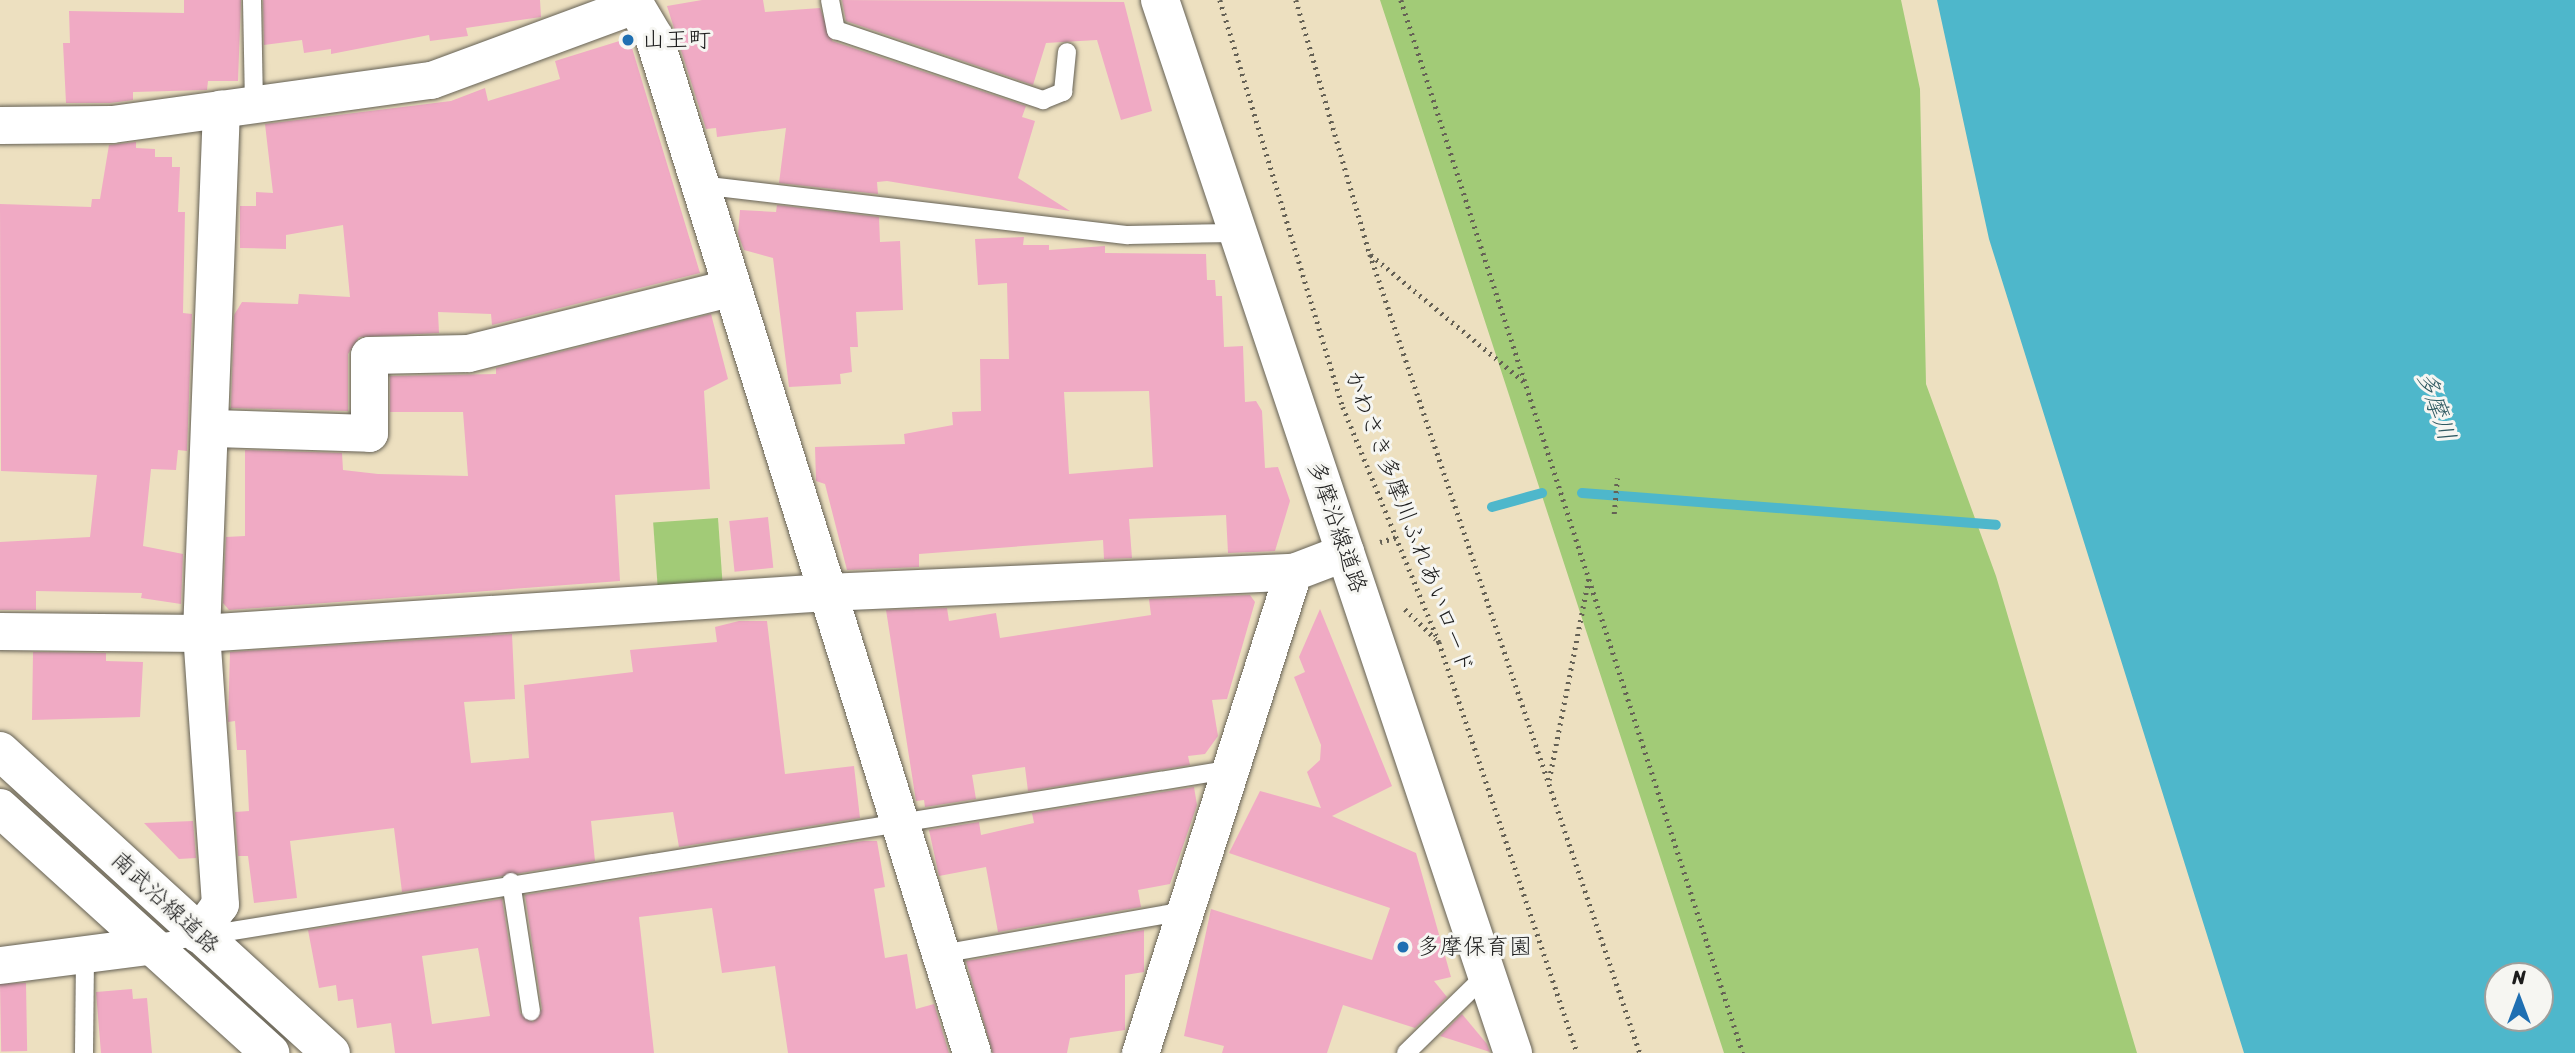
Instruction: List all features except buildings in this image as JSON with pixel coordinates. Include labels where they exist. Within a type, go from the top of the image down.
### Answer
[{"type":"street","name":"多摩沿線道路","points":[[1160,0],[1513,1053]]},
{"type":"street","points":[[0,125],[111,124],[431,80],[639,2],[654,37],[972,1053]]},
{"type":"street","points":[[198,934],[220,904],[201,633],[237,106]]},
{"type":"street","points":[[214,428],[369,433],[369,355],[468,353],[732,287]]},
{"type":"street","points":[[0,631],[201,633],[827,592],[1293,572],[1345,552]]},
{"type":"street","points":[[1140,1053],[1235,769],[1293,572]]},
{"type":"street","name":"南武沿線道路","points":[[0,751],[331,1053]]},
{"type":"street","name":"南武沿線道路","points":[[0,808],[242,1039],[270,1053]]},
{"type":"street","points":[[0,965],[146,946]]},
{"type":"lane","points":[[237,106],[252,0]]},
{"type":"lane","points":[[830,0],[835,30],[1044,100],[1063,92],[1068,52]]},
{"type":"lane","points":[[700,185],[1128,234],[1237,233]]},
{"type":"lane","points":[[146,946],[198,934],[511,882],[901,825],[1235,769]]},
{"type":"lane","points":[[511,882],[531,1010]]},
{"type":"lane","points":[[942,954],[1188,911]]},
{"type":"lane","points":[[84,1053],[85,955]]},
{"type":"lane","points":[[1406,1053],[1487,974]]},
{"type":"path","name":"かわさき多摩川ふれあいロード","points":[[1220,0],[1343,407],[1439,642],[1577,1053]]},
{"type":"path","points":[[1296,0],[1370,254],[1640,1053]]},
{"type":"path","points":[[1401,0],[1743,1053]]},
{"type":"path","points":[[1370,254],[1527,384]]},
{"type":"path","points":[[1614,514],[1617,478]]},
{"type":"path","points":[[1549,781],[1589,574]]},
{"type":"green space","points":[[1380,0],[1901,0],[1920,89],[1926,384],[1996,576],[2137,1053],[1724,1053]]},
{"type":"green space","points":[[718,518],[723,586],[658,590],[653,523]]},
{"type":"water","name":"多摩川","points":[[1937,0],[2575,0],[2575,1053],[2244,1053],[1989,239]]},
{"type":"waterway","points":[[1492,507],[1542,493]]},
{"type":"waterway","points":[[1582,493],[1996,525]]},
{"type":"place","name":"山王町","points":[[628,40]]},
{"type":"place","name":"多摩保育園","points":[[1403,947]]}]
